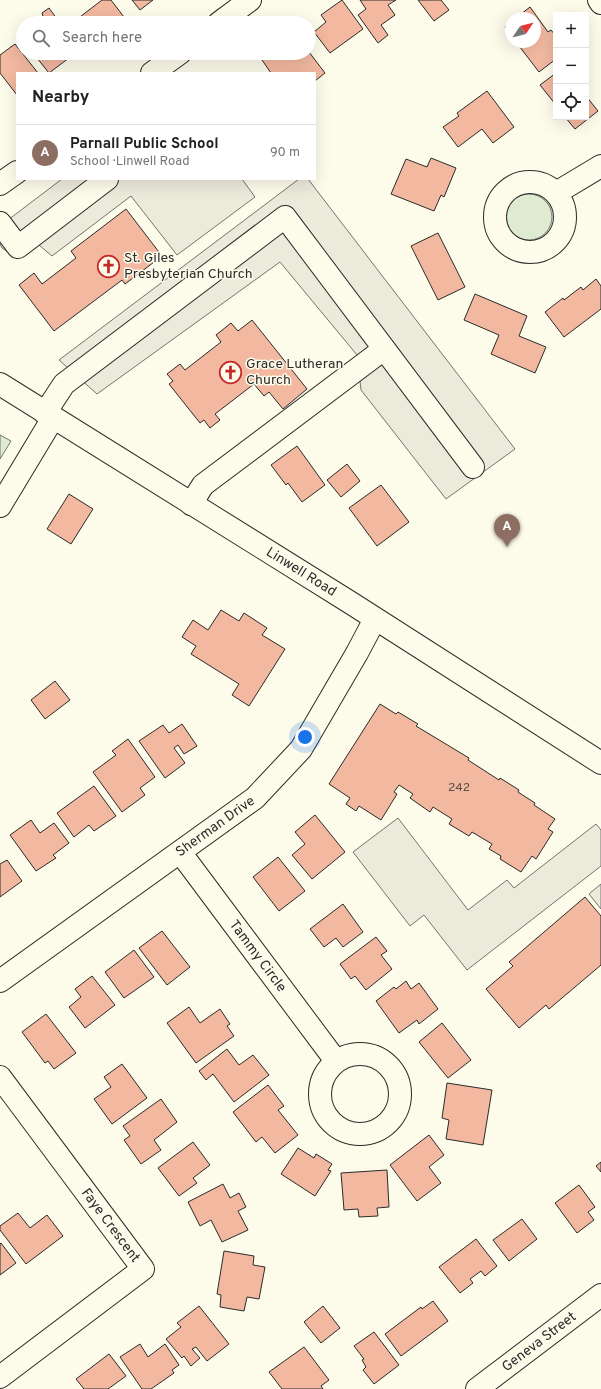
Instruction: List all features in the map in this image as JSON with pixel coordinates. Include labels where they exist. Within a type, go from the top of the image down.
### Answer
[{"type":"street","points":[[228,16],[250,0]]},
{"type":"street","points":[[153,72],[170,60]]},
{"type":"street","points":[[556,193],[601,166]]},
{"type":"street","points":[[0,184],[16,173]]},
{"type":"street","points":[[0,223],[18,247],[106,180]]},
{"type":"street","points":[[0,506],[64,384],[285,217],[473,466]]},
{"type":"street","points":[[191,504],[203,485],[384,349]]},
{"type":"street","name":"Linwell Road","points":[[0,384],[375,619],[601,763]]},
{"type":"street","name":"Sherman Drive","points":[[0,981],[255,798],[301,749],[375,619]]},
{"type":"street","name":"Tammy Circle","points":[[180,852],[336,1061]]},
{"type":"street","name":"Faye Crescent","points":[[0,1077],[143,1269],[0,1377]]},
{"type":"street","name":"Geneva Street","points":[[477,1389],[601,1294]]},
{"type":"green space","points":[[524,194],[534,194],[542,198],[548,204],[552,212],[552,222],[548,230],[542,236],[534,240],[524,240],[516,236],[510,230],[506,222],[506,212],[510,204],[516,198]]},
{"type":"green space","points":[[0,435],[11,441],[0,459]]},
{"type":"shaded area","points":[[61,180],[243,180],[255,197],[177,255],[131,196],[52,256],[39,245],[26,255],[11,254],[2,248],[0,244],[0,226]]},
{"type":"shaded area","points":[[298,180],[309,180],[515,449],[446,499],[361,390],[357,355],[280,262],[97,394],[59,360]]},
{"type":"shaded area","points":[[398,818],[468,910],[507,880],[514,888],[596,824],[601,830],[601,866],[467,970],[424,915],[410,926],[353,852]]},
{"type":"shaded area","points":[[601,884],[601,909],[589,894]]},
{"type":"building","points":[[102,0],[111,0],[123,16],[81,16]]},
{"type":"building","points":[[132,0],[153,0],[140,10]]},
{"type":"building","points":[[342,0],[363,29],[330,53],[316,35],[316,30],[326,22],[321,15]]},
{"type":"building","points":[[360,0],[396,0],[388,5],[395,15],[381,25],[388,35],[378,43],[358,15],[366,9]]},
{"type":"building","points":[[418,0],[441,0],[449,10],[434,21]]},
{"type":"building","points":[[530,7],[534,12],[524,12]]},
{"type":"building","points":[[49,8],[55,16],[43,16],[42,13]]},
{"type":"building","points":[[541,22],[548,32],[551,30],[553,32],[553,61],[539,72],[521,48],[541,48]]},
{"type":"building","points":[[15,44],[16,60],[28,60],[37,72],[16,72],[16,94],[0,73],[0,55]]},
{"type":"building","points":[[39,60],[66,60],[50,72],[48,72]]},
{"type":"building","points":[[262,60],[315,60],[325,73],[316,80],[316,72],[270,72]]},
{"type":"building","points":[[553,75],[553,101],[540,85]]},
{"type":"building","points":[[487,91],[514,127],[493,143],[482,129],[458,147],[443,127],[459,116],[457,113]]},
{"type":"building","points":[[589,100],[598,111],[589,118]]},
{"type":"building","points":[[568,120],[586,120],[575,129]]},
{"type":"building","points":[[431,158],[456,168],[444,197],[441,195],[434,211],[391,194],[406,159],[427,167]]},
{"type":"building","name":"St. Giles Presbyterian Church","points":[[126,209],[162,256],[125,284],[122,280],[54,331],[19,285],[34,273],[42,284],[76,258],[71,251]]},
{"type":"building","points":[[438,233],[465,287],[438,300],[411,246]]},
{"type":"building","points":[[596,279],[601,286],[601,309],[564,337],[545,312],[563,298],[564,300],[581,287],[583,290]]},
{"type":"building","points":[[475,294],[527,316],[519,336],[546,347],[535,373],[491,354],[499,335],[464,320]]},
{"type":"building","name":"Grace Lutheran Church","points":[[252,320],[307,389],[283,409],[269,392],[264,396],[254,384],[215,414],[220,420],[210,428],[204,420],[200,423],[169,384],[173,381],[167,374],[180,364],[185,370],[221,342],[216,335],[231,323],[238,331]]},
{"type":"building","points":[[297,446],[325,485],[302,502],[288,483],[286,485],[271,465]]},
{"type":"building","points":[[347,464],[360,481],[341,497],[327,480]]},
{"type":"building","points":[[381,485],[409,522],[377,546],[349,508]]},
{"type":"building","points":[[69,494],[93,509],[71,544],[47,529]]},
{"type":"building","points":[[221,610],[239,621],[244,613],[267,628],[262,635],[285,649],[249,706],[232,695],[239,684],[191,654],[196,646],[182,637],[193,620],[208,630]]},
{"type":"building","points":[[55,681],[70,700],[45,719],[31,700]]},
{"type":"building","points":[[380,704],[396,714],[398,712],[418,724],[416,726],[469,758],[468,760],[499,780],[500,778],[519,790],[518,792],[535,803],[534,805],[555,819],[548,829],[553,832],[536,859],[532,856],[521,872],[500,859],[501,856],[489,849],[492,844],[472,832],[469,836],[449,824],[452,819],[433,807],[430,812],[410,798],[413,794],[399,785],[394,792],[397,794],[381,820],[359,806],[356,811],[346,804],[350,798],[329,784]]},
{"type":"building","points":[[182,724],[197,746],[184,754],[178,745],[174,748],[185,763],[165,778],[139,741],[163,725],[169,733]]},
{"type":"building","points":[[128,739],[155,777],[140,788],[145,795],[122,812],[93,772],[116,755],[112,751]]},
{"type":"building","points":[[94,786],[116,816],[94,831],[89,825],[74,837],[57,813]]},
{"type":"building","points":[[315,815],[345,852],[312,879],[292,855],[305,844],[295,832]]},
{"type":"building","points":[[31,820],[40,833],[54,823],[69,843],[53,855],[56,858],[36,871],[10,835]]},
{"type":"building","points":[[278,857],[305,891],[279,911],[253,877]]},
{"type":"building","points":[[7,860],[22,881],[0,897],[0,864]]},
{"type":"building","points":[[585,897],[601,916],[601,965],[549,1009],[546,1005],[519,1028],[486,989],[513,966],[509,962]]},
{"type":"building","points":[[343,904],[363,932],[343,947],[336,938],[324,947],[310,929]]},
{"type":"building","points":[[162,931],[190,967],[167,985],[139,948]]},
{"type":"building","points":[[376,937],[387,951],[381,955],[392,969],[366,990],[355,976],[351,979],[340,964]]},
{"type":"building","points":[[134,950],[154,977],[124,998],[105,972]]},
{"type":"building","points":[[92,976],[115,1005],[85,1028],[69,1007],[81,997],[75,989]]},
{"type":"building","points":[[406,981],[411,989],[419,983],[438,1009],[419,1024],[417,1020],[399,1033],[376,1001],[394,987],[396,989]]},
{"type":"building","points":[[189,1007],[200,1023],[220,1009],[230,1024],[227,1026],[234,1036],[196,1063],[167,1023]]},
{"type":"building","points":[[46,1014],[76,1053],[54,1069],[48,1061],[45,1063],[22,1032]]},
{"type":"building","points":[[442,1023],[471,1060],[448,1078],[419,1042]]},
{"type":"building","points":[[227,1049],[239,1065],[253,1055],[269,1075],[234,1102],[213,1074],[206,1080],[199,1071]]},
{"type":"building","points":[[122,1064],[147,1098],[112,1124],[94,1099],[111,1087],[104,1077]]},
{"type":"building","points":[[447,1083],[492,1090],[483,1145],[446,1139],[449,1120],[442,1118]]},
{"type":"building","points":[[268,1085],[284,1106],[278,1110],[298,1135],[275,1153],[262,1137],[256,1142],[233,1112]]},
{"type":"building","points":[[161,1099],[177,1122],[154,1140],[161,1150],[141,1164],[124,1140],[130,1136],[123,1126]]},
{"type":"building","points":[[429,1135],[444,1155],[429,1167],[441,1183],[417,1201],[390,1165]]},
{"type":"building","points":[[193,1142],[210,1165],[193,1178],[197,1183],[179,1196],[158,1168]]},
{"type":"building","points":[[298,1148],[314,1158],[316,1154],[332,1164],[328,1170],[331,1171],[315,1196],[281,1174]]},
{"type":"building","points":[[601,1162],[601,1172],[596,1166]]},
{"type":"building","points":[[387,1170],[389,1207],[377,1208],[378,1216],[359,1217],[358,1209],[344,1210],[341,1173]]},
{"type":"building","points":[[223,1184],[230,1198],[239,1193],[246,1207],[238,1211],[248,1230],[222,1242],[211,1220],[200,1226],[188,1202]]},
{"type":"building","points":[[579,1185],[595,1207],[588,1212],[594,1220],[577,1233],[555,1203]]},
{"type":"building","points":[[18,1213],[30,1228],[47,1215],[63,1236],[26,1264],[0,1230],[0,1226]]},
{"type":"building","points":[[522,1219],[537,1239],[509,1261],[493,1240]]},
{"type":"building","points":[[476,1239],[497,1266],[485,1276],[481,1271],[470,1279],[473,1283],[460,1293],[439,1267]]},
{"type":"building","points":[[1,1243],[16,1263],[0,1275],[0,1244]]},
{"type":"building","points":[[224,1251],[254,1256],[253,1265],[265,1267],[259,1299],[247,1297],[244,1311],[220,1307],[221,1295],[217,1294]]},
{"type":"building","points":[[433,1301],[448,1321],[401,1356],[385,1334],[421,1307],[422,1309]]},
{"type":"building","points":[[199,1306],[229,1344],[207,1361],[196,1347],[192,1349],[200,1358],[191,1366],[184,1356],[182,1358],[166,1339],[181,1327],[177,1323]]},
{"type":"building","points":[[323,1306],[340,1328],[321,1343],[304,1322]]},
{"type":"building","points":[[374,1332],[399,1365],[374,1384],[363,1370],[366,1367],[362,1360],[364,1359],[354,1346]]},
{"type":"building","points":[[140,1344],[148,1357],[165,1344],[179,1365],[172,1370],[174,1373],[151,1389],[142,1389],[120,1357]]},
{"type":"building","points":[[304,1347],[329,1380],[321,1386],[323,1389],[282,1389],[269,1372]]},
{"type":"building","points":[[109,1354],[126,1376],[108,1389],[84,1389],[76,1379]]},
{"type":"place","name":"St. Giles Presbyterian Church","points":[[108,266]]},
{"type":"place","name":"Grace Lutheran Church","points":[[231,372]]},
{"type":"place","name":"Parnall Public School","points":[[507,547]]}]
